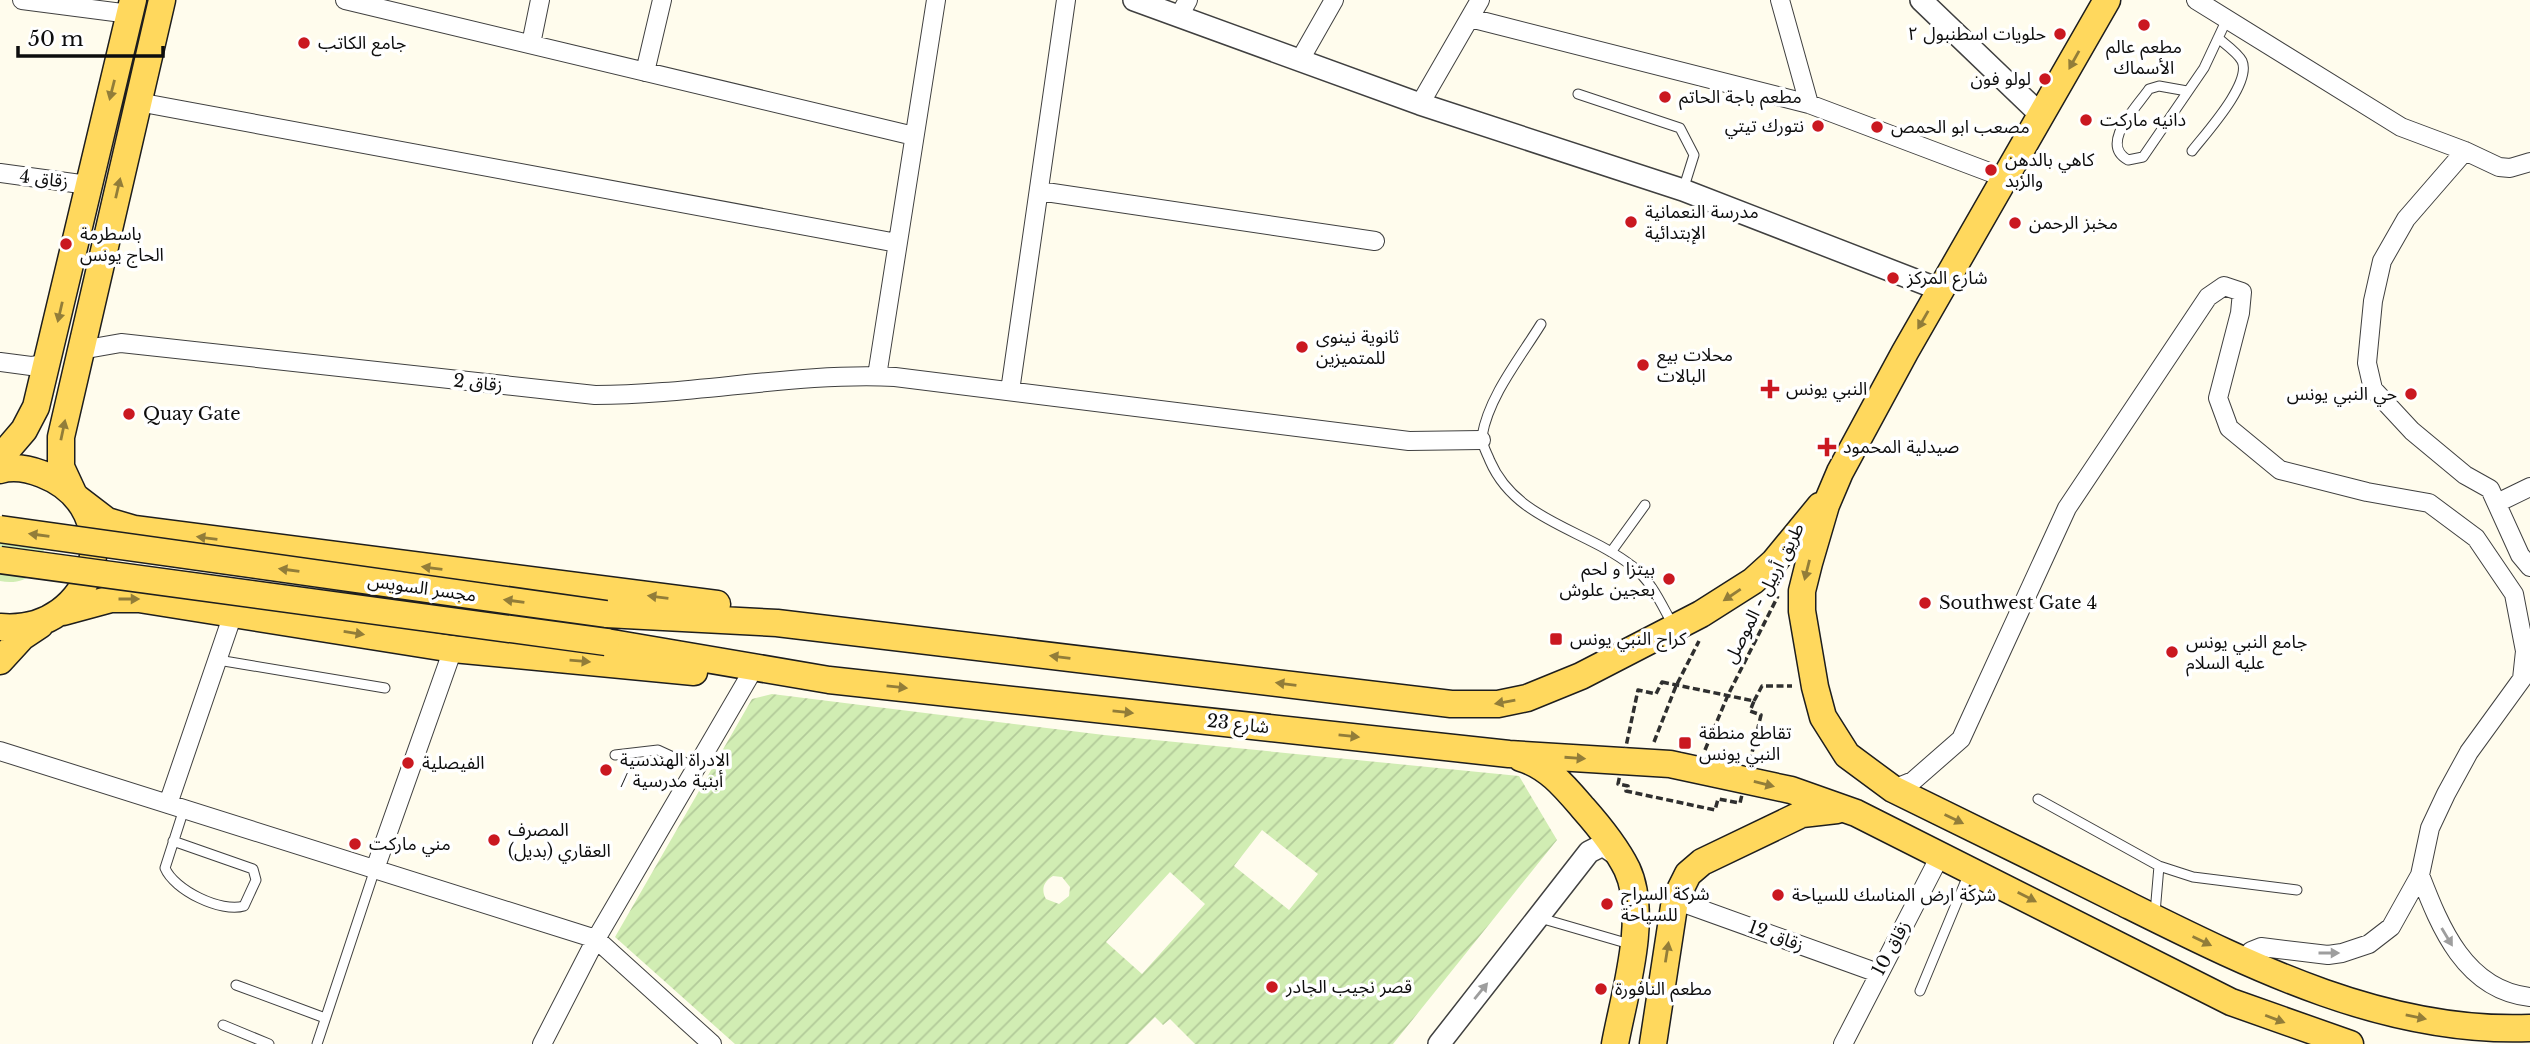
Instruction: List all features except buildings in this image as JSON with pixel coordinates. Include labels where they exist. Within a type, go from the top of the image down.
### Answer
[{"type":"main road","points":[[63,612],[80,593],[91,570],[94,545],[89,520],[66,482],[59,453],[162,0]]},
{"type":"main road","points":[[0,470],[31,470],[54,479],[107,521],[134,529],[736,606],[845,631],[1451,704],[1498,704],[1527,698],[1555,688],[1675,628],[1728,598],[1774,562],[1805,526],[1840,472],[2107,0]]},
{"type":"main road","points":[[0,458],[24,430],[36,407],[132,7]]},
{"type":"main road","points":[[1840,472],[1826,505],[1802,590],[1804,629],[1823,717],[1838,743],[1860,767],[1893,789],[2244,962],[2307,987],[2392,1012],[2454,1023],[2530,1028]]},
{"type":"main road","name":"مجسر السويس","points":[[0,529],[606,614],[723,619],[845,631]]},
{"type":"main road","name":"مجسر السويس","points":[[0,559],[606,642],[829,680]]},
{"type":"main road","points":[[0,661],[22,638],[63,612],[111,599],[139,599],[453,649],[749,677],[829,680]]},
{"type":"main road","points":[[0,627],[18,629],[40,625]]},
{"type":"main road","name":"شارع 23","points":[[829,680],[1509,754],[1698,768],[1791,790],[1856,813],[2231,1002],[2350,1044]]},
{"type":"main road","points":[[1509,754],[1540,766],[1555,777],[1588,814],[1628,871],[1633,892],[1633,945],[1615,1044]]},
{"type":"main road","points":[[1653,1044],[1675,900],[1682,881],[1695,867],[1788,820],[1827,809],[1856,813]]},
{"type":"main road","points":[[2231,1002],[2244,962]]},
{"type":"street","points":[[22,0],[132,7]]},
{"type":"street","points":[[345,0],[415,8],[531,44],[914,136]]},
{"type":"street","points":[[531,44],[540,0]]},
{"type":"street","points":[[645,72],[662,0]]},
{"type":"street","points":[[877,376],[936,0]]},
{"type":"street","points":[[1010,391],[1066,0]]},
{"type":"street","points":[[1134,0],[1184,8],[1301,58],[1420,104],[1683,190],[1941,290]]},
{"type":"street","points":[[1301,58],[1334,0]]},
{"type":"street","points":[[1420,104],[1480,0]]},
{"type":"street","points":[[1780,0],[1809,104]]},
{"type":"street","points":[[1921,0],[2042,116]]},
{"type":"street","points":[[2196,0],[2402,127],[2498,167],[2510,168],[2530,162]]},
{"type":"street","points":[[1470,18],[1809,104],[2006,178]]},
{"type":"street","points":[[138,102],[897,243]]},
{"type":"street","points":[[2465,151],[2406,219],[2382,261],[2373,301],[2367,363],[2373,389],[2412,431],[2465,475],[2490,489],[2520,555],[2530,567]]},
{"type":"street","name":"زقاق 4","points":[[0,173],[88,185]]},
{"type":"street","points":[[1039,191],[1375,241]]},
{"type":"street","points":[[1893,789],[1913,781],[1961,739],[2067,508],[2208,297],[2224,286],[2234,287],[2242,292],[2240,313],[2218,398],[2229,428],[2280,470],[2367,492],[2429,503],[2476,538],[2514,594],[2525,651],[2522,679],[2469,752],[2446,794],[2430,828],[2420,875],[2399,916],[2369,944],[2328,955],[2261,947],[2251,951],[2244,962]]},
{"type":"street","name":"زقاق 2","points":[[81,350],[121,343],[595,394],[665,393],[877,376],[1409,441],[1481,440]]},
{"type":"street","points":[[0,362],[31,366],[48,363]]},
{"type":"street","points":[[2497,503],[2530,487]]},
{"type":"street","points":[[176,806],[233,614]]},
{"type":"street","points":[[376,869],[453,649]]},
{"type":"street","points":[[542,1044],[596,939],[749,677]]},
{"type":"street","points":[[0,751],[596,939],[712,1044]]},
{"type":"street","points":[[1438,1044],[1594,848],[1608,847],[1619,856]]},
{"type":"street","name":"زقاق 10","points":[[1843,1044],[1941,854]]},
{"type":"street","points":[[2420,875],[2444,934],[2455,951],[2485,979],[2503,989],[2530,997]]},
{"type":"street","name":"زقاق 12","points":[[1675,900],[1878,973]]},
{"type":"lane","points":[[2187,91],[2159,86],[2149,89],[2118,134],[2115,147],[2118,155],[2128,160],[2143,156],[2204,68],[2227,19]]},
{"type":"lane","points":[[2192,151],[2238,90],[2244,72],[2242,60],[2218,38]]},
{"type":"lane","points":[[1578,94],[1680,128],[1694,155],[1683,190]]},
{"type":"lane","points":[[1541,324],[1487,416],[1481,440],[1494,471],[1513,496],[1555,525],[1611,552],[1634,568],[1650,584],[1675,628]]},
{"type":"lane","points":[[1611,552],[1645,505]]},
{"type":"lane","points":[[218,660],[385,688]]},
{"type":"lane","points":[[615,755],[658,750],[695,768]]},
{"type":"lane","points":[[2038,799],[2159,866],[2193,877],[2297,890]]},
{"type":"lane","points":[[173,841],[253,869],[256,880],[244,906],[235,909],[186,892],[170,878],[165,867],[173,841],[176,806]]},
{"type":"lane","points":[[2155,918],[2159,866]]},
{"type":"lane","points":[[317,1044],[376,869]]},
{"type":"lane","points":[[1920,991],[1971,869]]},
{"type":"lane","points":[[1540,918],[1633,945]]},
{"type":"lane","points":[[236,985],[325,1018]]},
{"type":"lane","points":[[223,1026],[269,1044]]},
{"type":"path","name":"طريق أربيل - الموصل","points":[[1715,728],[1778,596]]},
{"type":"path","name":"طريق أربيل - الموصل","points":[[1661,722],[1676,685],[1704,631]]},
{"type":"path","points":[[1665,800],[1626,791],[1628,786],[1618,784],[1635,762],[1638,690],[1656,694],[1662,682],[1700,690]]},
{"type":"path","points":[[1755,701],[1762,685],[1815,687]]},
{"type":"green space","points":[[0,521],[44,548],[36,571],[24,579],[0,581]]},
{"type":"green space","points":[[772,694],[1104,735],[1519,776],[1557,840],[1393,1044],[1195,1044],[1170,1019],[1163,1025],[1155,1017],[1128,1044],[735,1044],[615,937],[752,699]],"holes":[[[1262,830],[1318,874],[1289,910],[1234,866]],[[1170,872],[1205,904],[1142,974],[1106,942]],[[1053,876],[1062,877],[1070,887],[1069,896],[1059,904],[1046,899],[1043,889]]]},
{"type":"place","name":"مطعم عالم الأسماك","points":[[2144,25]]},
{"type":"place","name":"حلويات اسطنبول ٢","points":[[2060,34]]},
{"type":"place","name":"جامع الكاتب","points":[[304,43]]},
{"type":"place","name":"لولو فون","points":[[2045,79]]},
{"type":"place","name":"مطعم باجة الحاتم","points":[[1665,97]]},
{"type":"place","name":"دانيه ماركت","points":[[2086,120]]},
{"type":"place","name":"نتورك تيتي","points":[[1818,126]]},
{"type":"place","name":"مصعب ابو الحمص","points":[[1877,127]]},
{"type":"place","name":"كاهي بالدهن والزبد","points":[[1991,170]]},
{"type":"place","name":"مدرسة النعمانية الإبتدائية","points":[[1631,222]]},
{"type":"place","name":"مخبز الرحمن","points":[[2015,223]]},
{"type":"place","name":"باسطرمة الحاج يونس","points":[[66,244]]},
{"type":"place","name":"شارع المركز","points":[[1893,278]]},
{"type":"place","name":"ثانوية نينوى للمتميزين","points":[[1302,347]]},
{"type":"place","name":"محلات بيع البالات","points":[[1643,365]]},
{"type":"place","name":"النبي يونس","points":[[1770,389]]},
{"type":"place","name":"حي النبي يونس","points":[[2411,394]]},
{"type":"place","name":"Quay Gate","points":[[129,414]]},
{"type":"place","name":"صيدلية المحمود","points":[[1827,447]]},
{"type":"place","name":"بيتزا و لحم بعجين علوش","points":[[1669,579]]},
{"type":"place","name":"Southwest Gate 4","points":[[1925,603]]},
{"type":"place","name":"كراج النبي يونس","points":[[1556,639]]},
{"type":"place","name":"جامع النبي يونس عليه السلام","points":[[2172,652]]},
{"type":"place","name":"تقاطع منطقة النبي يونس","points":[[1685,743]]},
{"type":"place","name":"الفيصلية","points":[[408,763]]},
{"type":"place","name":"الادراة الهندسية / أبنية مدرسية","points":[[606,770]]},
{"type":"place","name":"المصرف العقاري (بديل)","points":[[494,840]]},
{"type":"place","name":"مني ماركت","points":[[355,844]]},
{"type":"place","name":"شركة ارض المناسك للسياحة","points":[[1778,895]]},
{"type":"place","name":"شركة السراج للسياحة","points":[[1607,904]]},
{"type":"place","name":"قصر نجيب الجادر","points":[[1272,987]]},
{"type":"place","name":"مطعم النافورة","points":[[1601,989]]}]
